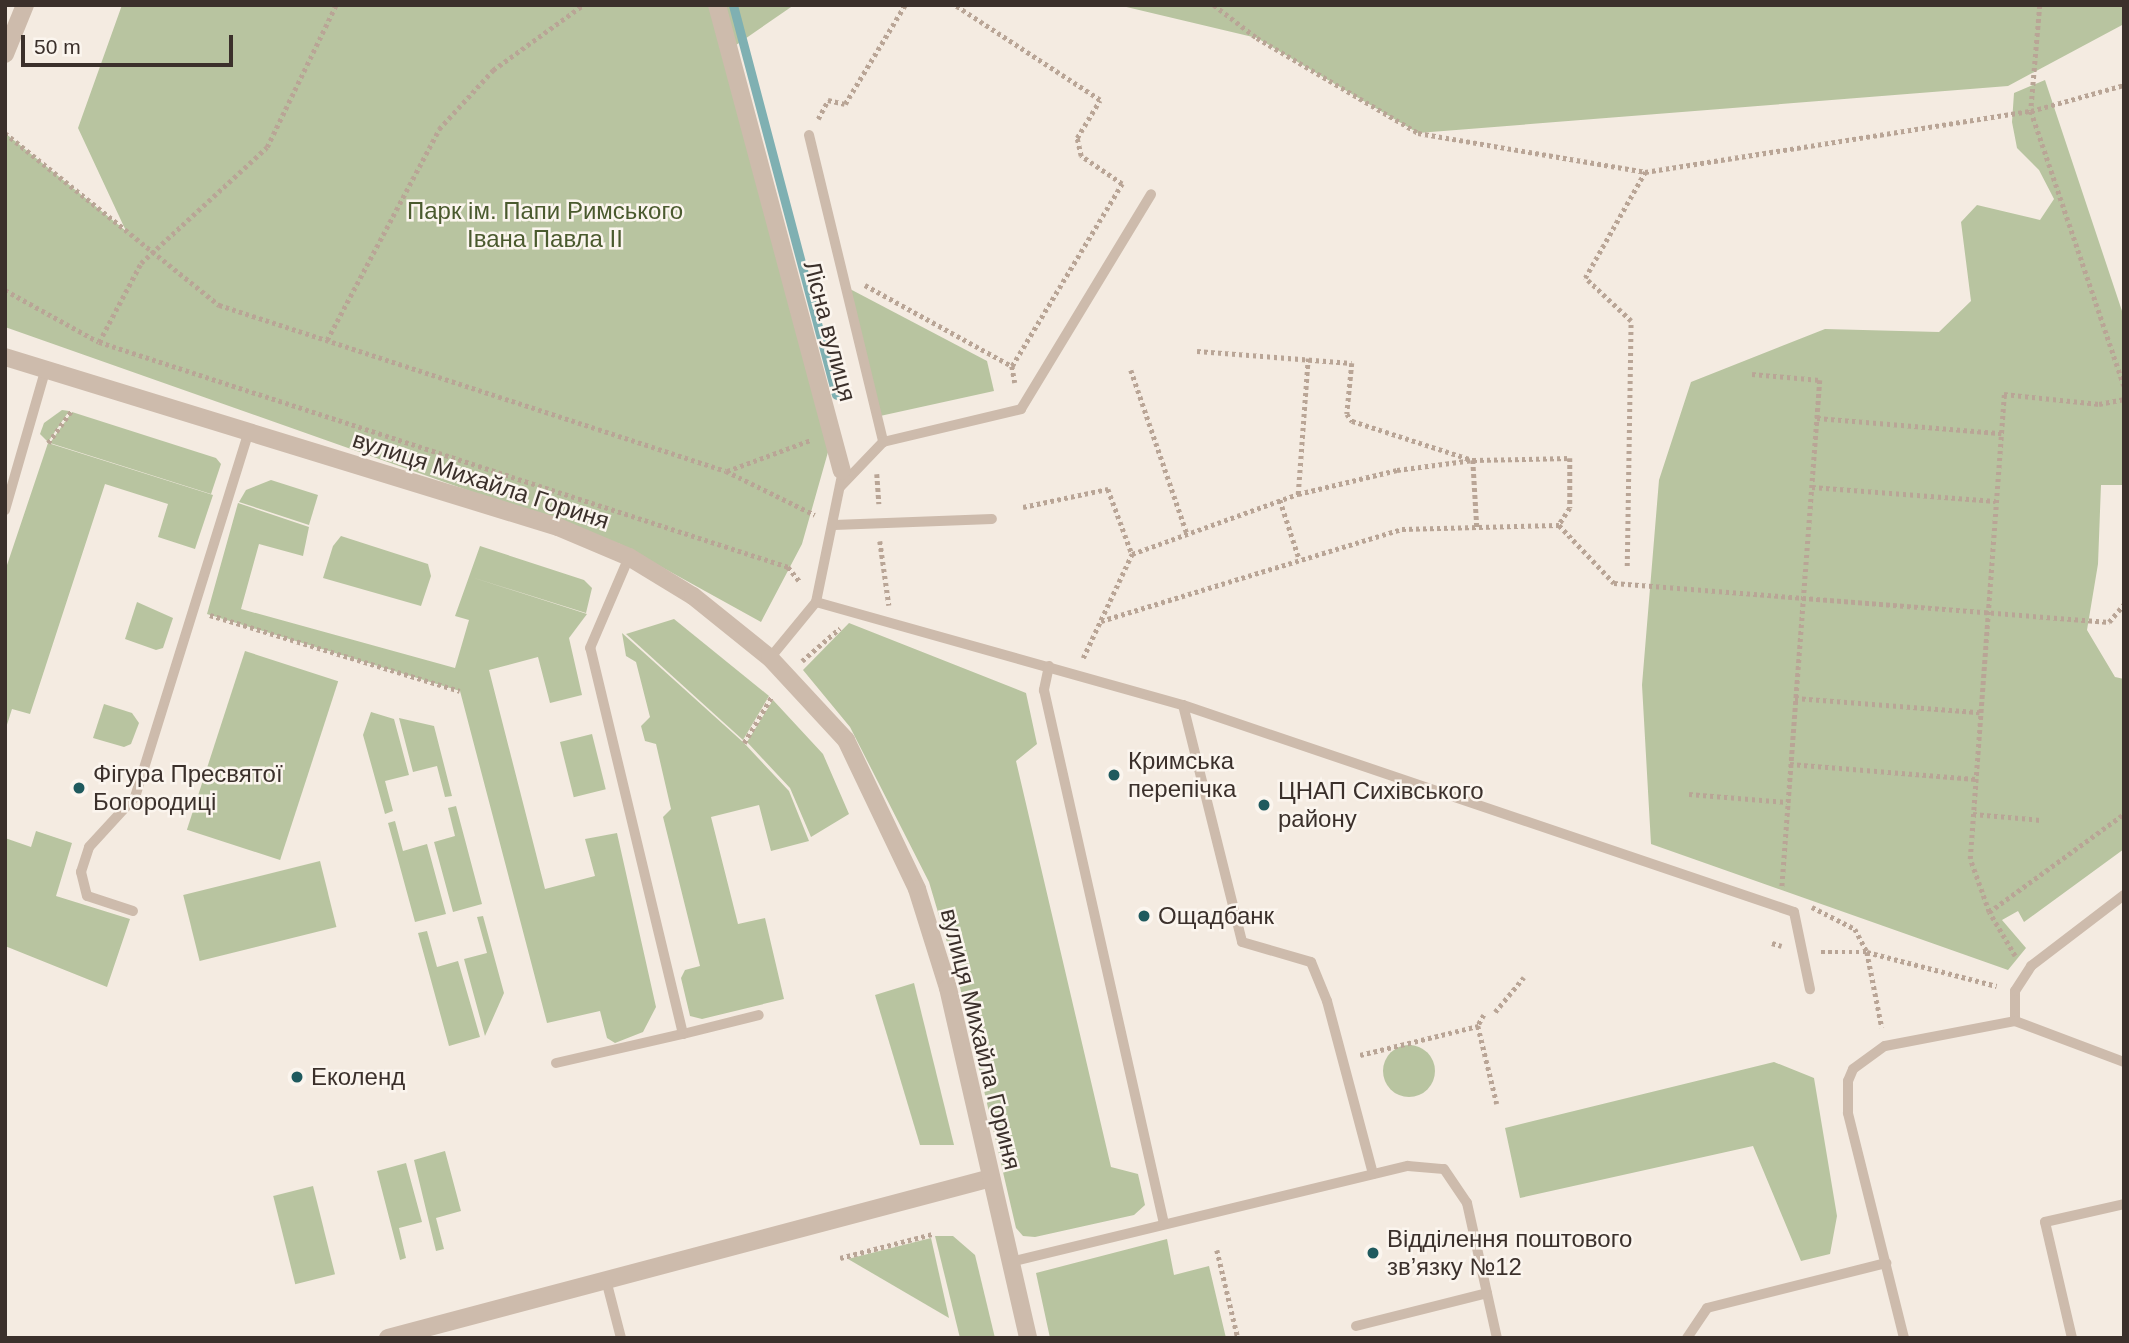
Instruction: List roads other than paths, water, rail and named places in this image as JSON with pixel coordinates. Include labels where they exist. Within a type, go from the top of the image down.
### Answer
[{"type":"street","points":[[5,54],[25,5]]},
{"type":"street","name":"Лісна вулиця","points":[[718,5],[841,479]]},
{"type":"street","name":"вулиця Михайла Гориня","points":[[5,357],[558,527],[629,557],[693,596],[770,658],[846,740],[918,889],[948,988],[1028,1338]]},
{"type":"street","points":[[388,1338],[991,1178]]},
{"type":"lane","points":[[809,135],[883,442]]},
{"type":"lane","points":[[841,479],[876,452],[883,442],[1021,409],[1151,194]]},
{"type":"lane","points":[[5,510],[45,371]]},
{"type":"lane","points":[[133,911],[88,896],[81,872],[89,847],[135,797],[249,431]]},
{"type":"lane","name":"Лісна вулиця","points":[[770,658],[816,602],[834,525],[841,479]]},
{"type":"lane","points":[[834,525],[992,519]]},
{"type":"lane","points":[[629,557],[590,648],[683,1034]]},
{"type":"lane","points":[[816,602],[1183,705],[1794,912],[1810,989]]},
{"type":"lane","points":[[1049,666],[1044,690],[1164,1224]]},
{"type":"lane","points":[[1183,705],[1242,942],[1311,962],[1343,1060],[1373,1174]]},
{"type":"lane","points":[[2015,1021],[2015,991],[2031,966],[2124,895]]},
{"type":"lane","points":[[556,1063],[759,1015]]},
{"type":"lane","points":[[1905,1338],[1846,1095],[1853,1069],[1885,1046],[2015,1021],[2124,1062]]},
{"type":"lane","points":[[1010,1262],[1408,1166],[1444,1169],[1467,1203],[1497,1338]]},
{"type":"lane","points":[[2072,1338],[2045,1222],[2124,1204]]},
{"type":"lane","points":[[1687,1338],[1707,1308],[1886,1263]]},
{"type":"lane","points":[[606,1280],[621,1338]]},
{"type":"lane","points":[[1356,1326],[1487,1293]]},
{"type":"waterway","points":[[733,5],[836,395]]},
{"type":"place","name":"Кримська перепічка","points":[[1114,775]]},
{"type":"place","name":"Фігура Пресвятої Богородиці","points":[[79,788]]},
{"type":"place","name":"ЦНАП Сихівського району","points":[[1264,805]]},
{"type":"place","name":"Ощадбанк","points":[[1144,916]]},
{"type":"place","name":"Еколенд","points":[[297,1077]]},
{"type":"place","name":"Відділення поштового зв’язку №12","points":[[1373,1253]]},
{"type":"park label","name":"Парк ім. Папи Римського Івана Павла ІІ","points":[[545,225]]}]
